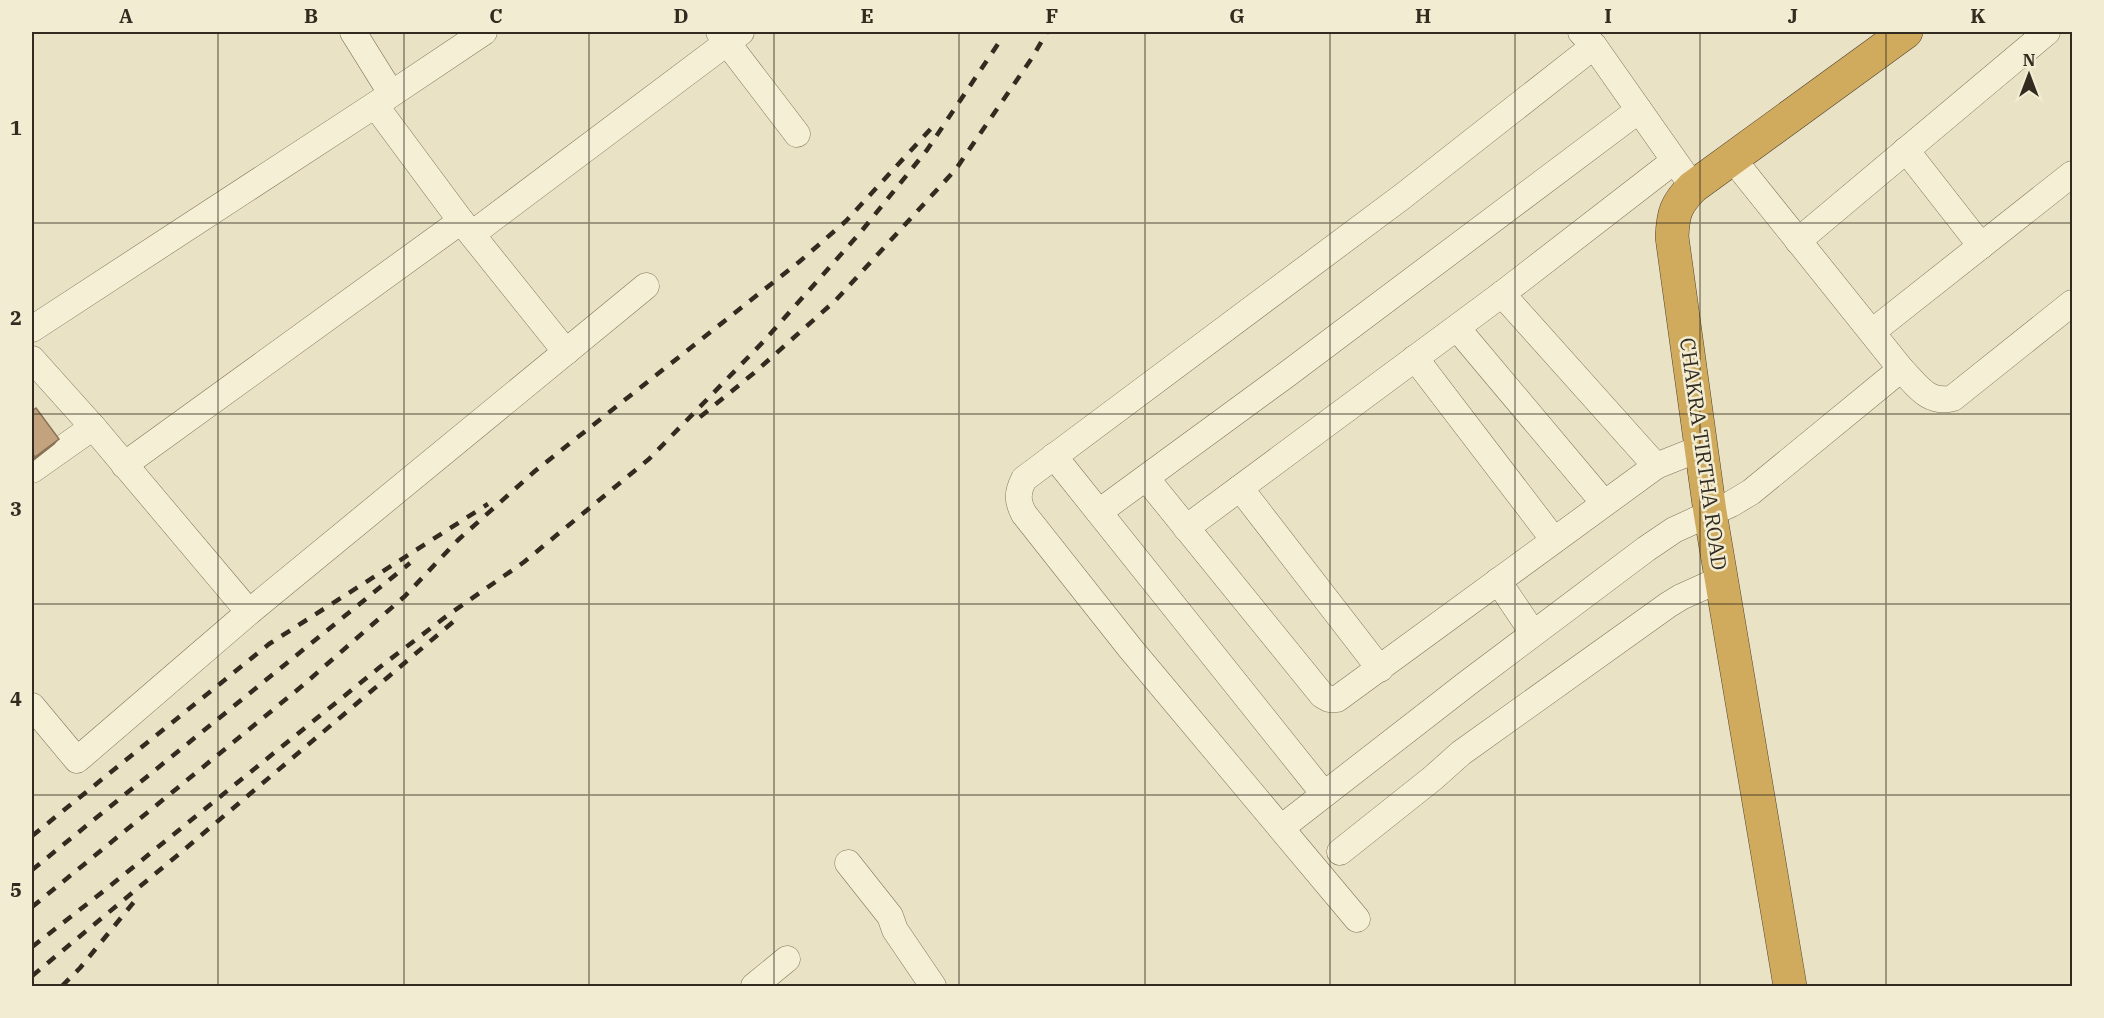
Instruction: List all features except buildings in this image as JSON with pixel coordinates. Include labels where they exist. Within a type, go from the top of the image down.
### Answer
[{"type":"highway","name":"CHAKRA TIRTHA ROAD","points":[[1790,987],[1710,512],[1672,237],[1673,215],[1681,199],[1684,174],[1732,158],[1906,32]]},
{"type":"street","points":[[353,32],[383,99],[467,227],[566,352]]},
{"type":"street","points":[[32,329],[484,32]]},
{"type":"street","points":[[1798,241],[2047,32]]},
{"type":"street","points":[[124,465],[467,227],[729,35],[797,134]]},
{"type":"street","points":[[1186,528],[1502,294],[1684,174],[1587,39],[1403,196],[1054,456],[1024,479],[1018,491],[1018,503],[1024,514],[1130,648],[1357,919]]},
{"type":"street","points":[[1099,512],[1639,110]]},
{"type":"street","points":[[1906,150],[1981,246]]},
{"type":"street","points":[[1732,158],[1901,369],[1929,397],[1941,402],[1953,399],[2073,303]]},
{"type":"street","points":[[1872,332],[2073,174]]},
{"type":"street","points":[[32,706],[77,760],[249,612],[646,286]]},
{"type":"street","points":[[1502,294],[1656,466]]},
{"type":"street","points":[[1457,328],[1604,503]]},
{"type":"street","points":[[1415,358],[1554,540]]},
{"type":"street","points":[[32,359],[93,427],[249,612]]},
{"type":"street","points":[[1281,828],[1533,633],[1646,549],[1674,530],[1731,504],[1750,492],[1901,369]]},
{"type":"street","points":[[32,470],[93,427]]},
{"type":"street","points":[[1146,478],[1322,695],[1329,699],[1337,699],[1656,466],[1701,448]]},
{"type":"street","points":[[1054,456],[1324,794]]},
{"type":"street","points":[[1240,488],[1380,669]]},
{"type":"street","points":[[1340,852],[1479,739],[1668,605],[1721,579]]},
{"type":"street","points":[[1498,581],[1533,633]]},
{"type":"street","points":[[848,863],[890,916],[895,930],[933,987]]},
{"type":"street","points":[[754,987],[787,959]]},
{"type":"railway","points":[[700,417],[754,373],[836,300],[956,169],[1032,58],[1047,32]]},
{"type":"railway","points":[[32,947],[380,667],[448,615],[524,562],[649,459],[763,342],[860,233],[927,150],[1002,38]]},
{"type":"railway","points":[[32,907],[302,686],[405,596],[458,540],[535,471],[799,262],[846,221],[937,122]]},
{"type":"railway","points":[[32,836],[269,644],[488,504]]},
{"type":"railway","points":[[32,870],[410,563]]},
{"type":"railway","points":[[32,976],[460,616]]},
{"type":"railway","points":[[62,986],[80,968],[138,897]]}]
